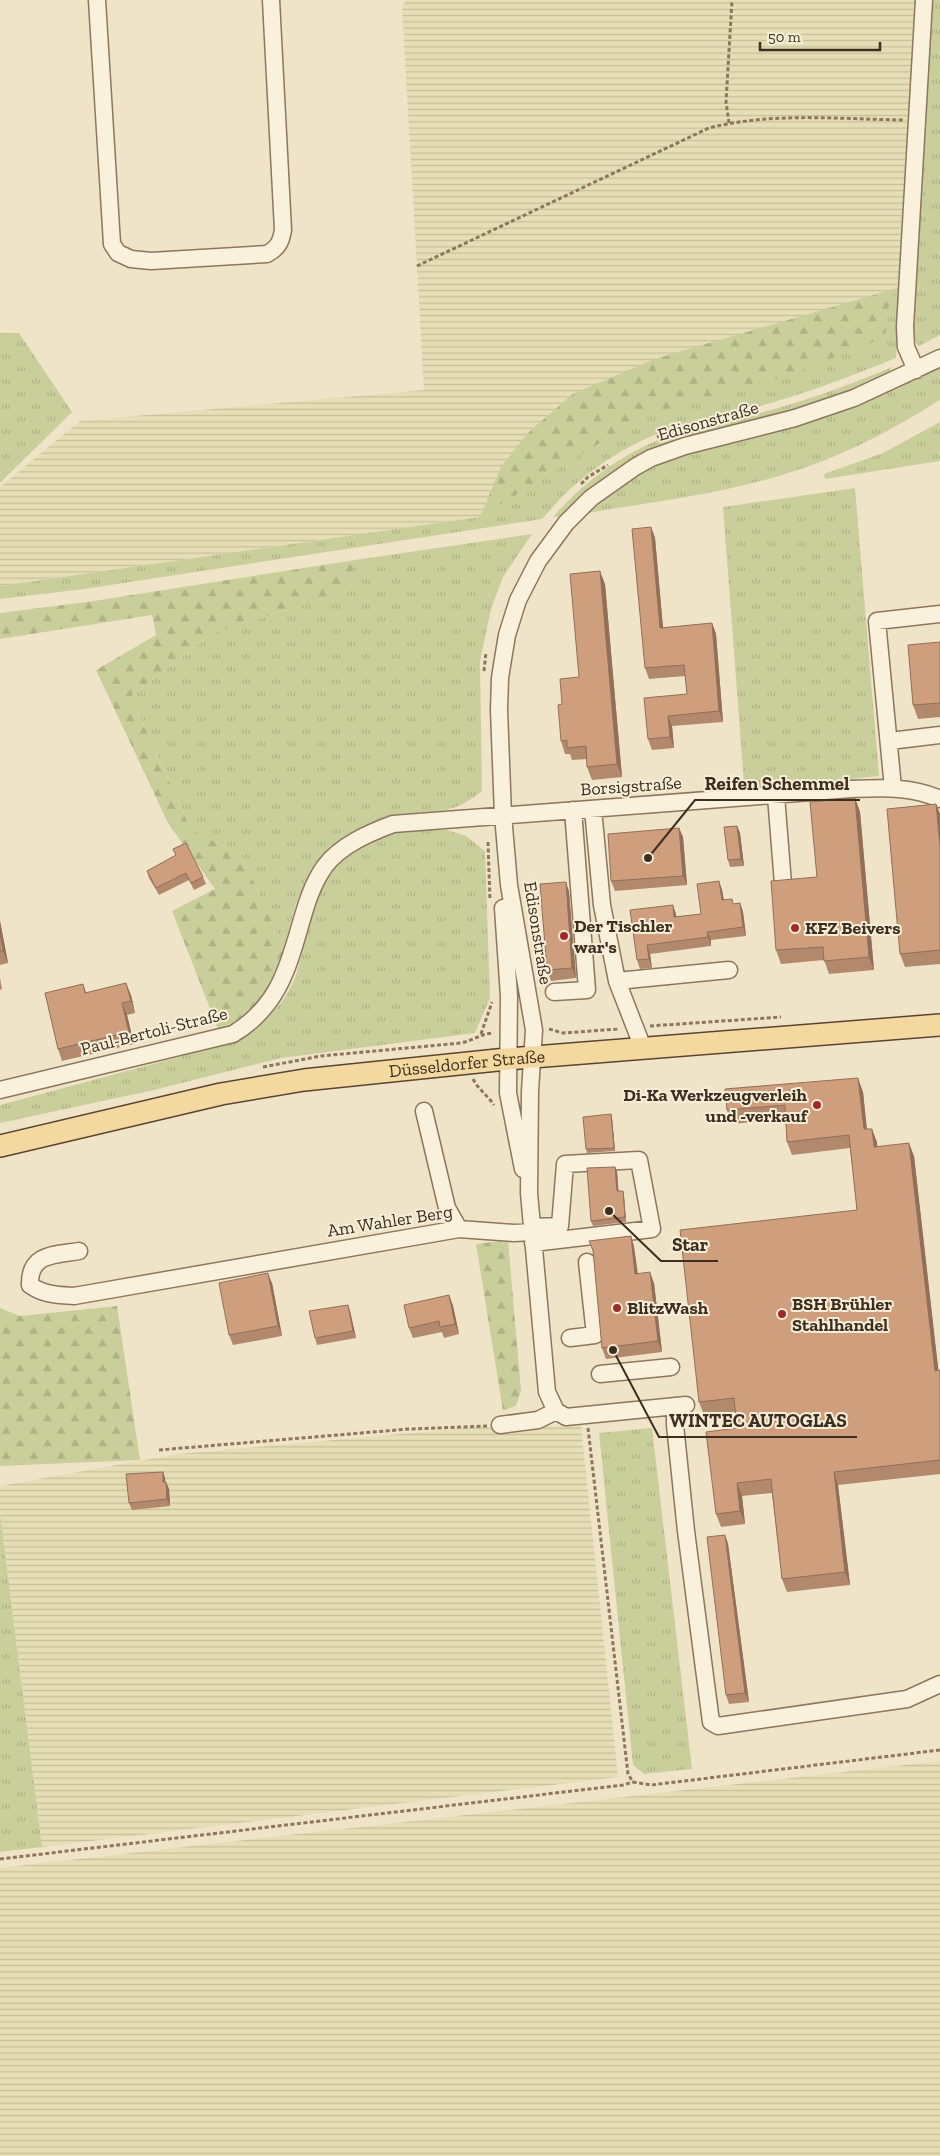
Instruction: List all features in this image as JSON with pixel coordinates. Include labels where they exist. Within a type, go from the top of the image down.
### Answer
[{"type":"main road","name":"Düsseldorfer Straße","points":[[0,1146],[221,1094],[304,1080],[508,1059],[940,1025]]},
{"type":"street","points":[[97,0],[112,244],[118,253],[131,259],[151,261],[267,254],[274,250],[281,241],[283,230],[271,0]]},
{"type":"street","points":[[916,370],[906,346],[905,327],[924,0]]},
{"type":"street","name":"Edisonstraße","points":[[533,1058],[534,1030],[513,913],[504,816],[499,702],[500,678],[507,635],[526,582],[538,561],[566,523],[604,488],[651,458],[686,446],[795,418],[854,398],[940,358]]},
{"type":"street","points":[[893,788],[877,621],[940,614]]},
{"type":"street","points":[[890,742],[940,735]]},
{"type":"street","name":"Borsigstraße","points":[[504,816],[893,788],[925,792],[940,799]]},
{"type":"street","points":[[776,796],[783,884]]},
{"type":"street","points":[[593,809],[602,905],[617,981],[643,1048]]},
{"type":"street","points":[[554,992],[587,990],[573,810]]},
{"type":"street","name":"Edisonstraße","points":[[504,816],[502,889],[510,1031],[508,1059]]},
{"type":"street","name":"Paul-Bertoli-Straße","points":[[0,1090],[233,1034],[249,1024],[263,1010],[280,986],[291,958],[313,885],[326,865],[340,852],[374,831],[393,824],[504,816]]},
{"type":"street","points":[[617,981],[729,970]]},
{"type":"street","points":[[533,1058],[530,1091],[529,1193],[547,1392],[556,1411],[566,1417],[681,1406],[675,1425],[686,1531],[711,1722],[718,1726],[907,1699],[940,1684]]},
{"type":"street","points":[[508,1059],[508,1093],[529,1193]]},
{"type":"street","points":[[424,1111],[443,1195],[447,1208],[459,1229]]},
{"type":"street","points":[[639,1160],[652,1229],[532,1234],[560,1226],[565,1164],[639,1160]]},
{"type":"street","name":"Am Wahler Berg","points":[[80,1252],[55,1255],[37,1261],[30,1273],[30,1285],[40,1292],[74,1296],[459,1229],[532,1234]]},
{"type":"street","points":[[570,1338],[595,1335],[587,1262]]},
{"type":"street","points":[[600,1374],[671,1367]]},
{"type":"street","points":[[500,1425],[538,1420],[556,1411]]},
{"type":"path","points":[[729,123],[726,102],[732,0]]},
{"type":"path","points":[[417,266],[709,128],[765,118],[918,120]]},
{"type":"path","points":[[652,440],[680,430]]},
{"type":"path","points":[[575,490],[588,477],[611,462]]},
{"type":"path","points":[[484,674],[488,646]]},
{"type":"path","points":[[487,817],[490,906]]},
{"type":"path","points":[[492,993],[492,1002],[481,1034],[510,1031]]},
{"type":"path","points":[[534,1030],[553,1029],[563,1033],[634,1028]]},
{"type":"path","points":[[470,1041],[473,1081],[479,1089],[487,1094],[498,1111]]},
{"type":"path","points":[[586,1415],[628,1774],[633,1782]]},
{"type":"path","points":[[159,1450],[409,1429],[500,1425]]},
{"type":"path","points":[[0,1859],[622,1785],[633,1782],[651,1785],[940,1750]]},
{"type":"shaded area","points":[[406,0],[916,0],[901,287],[655,359],[573,394],[501,467],[480,517],[0,586],[0,487],[80,421],[424,390],[402,7]]},
{"type":"shaded area","points":[[581,1426],[618,1777],[42,1847],[0,1513],[0,1486],[178,1454],[467,1428]]},
{"type":"shaded area","points":[[940,1761],[940,2156],[0,2156],[0,1868]]},
{"type":"green space","points":[[930,0],[940,0],[940,335],[919,346],[912,338]]},
{"type":"green space","points":[[901,287],[896,358],[768,404],[652,436],[619,453],[589,473],[562,497],[542,519],[84,589],[0,599],[0,586],[480,517],[501,467],[530,431],[573,394],[655,359]]},
{"type":"green space","points":[[901,287],[890,297],[885,337],[790,375],[645,415],[480,517],[501,467],[530,431],[573,394],[655,359]]},
{"type":"green space","points":[[0,333],[19,333],[72,412],[0,483]]},
{"type":"green space","points":[[892,367],[884,377],[841,394],[779,414],[694,435],[643,453],[593,486],[562,516],[553,517],[580,489],[595,477],[627,455],[663,438],[804,400]]},
{"type":"green space","points":[[940,368],[940,400],[884,432],[826,460],[785,474],[736,487],[587,513],[630,479],[677,456],[798,425],[858,404]]},
{"type":"green space","points":[[940,422],[940,461],[825,479],[824,474],[883,453]]},
{"type":"green space","points":[[855,488],[879,776],[748,790],[744,784],[723,507]]},
{"type":"green space","points":[[532,534],[503,577],[491,609],[480,661],[482,791],[463,804],[447,810],[408,814],[375,822],[360,828],[333,847],[322,858],[303,887],[284,948],[241,854],[191,830],[131,696],[213,633],[347,591],[355,560]]},
{"type":"green space","points":[[355,560],[348,591],[213,633],[131,696],[191,830],[241,854],[284,948],[274,974],[261,997],[243,1016],[218,1029],[172,911],[215,889],[168,823],[96,670],[156,635],[152,615],[0,639],[0,613],[94,601]]},
{"type":"green space","points":[[447,830],[466,836],[485,851],[490,998],[475,1033],[281,1058],[154,1090],[0,1123],[0,1105],[224,1045],[247,1033],[276,1009],[291,987],[299,966],[317,898],[329,876],[338,866],[358,848],[393,833]]},
{"type":"green space","points":[[508,1240],[521,1391],[516,1406],[503,1411],[476,1244]]},
{"type":"green space","points":[[117,1306],[140,1460],[0,1466],[0,1308],[20,1316]]},
{"type":"green space","points":[[652,1428],[692,1769],[644,1774],[633,1765],[599,1433]]},
{"type":"green space","points":[[0,1513],[42,1847],[0,1852]]},
{"type":"building","points":[[651,527],[660,628],[712,623],[719,711],[668,716],[670,737],[648,739],[644,698],[687,694],[684,665],[645,668],[632,529]]},
{"type":"building","points":[[600,571],[617,764],[587,767],[586,746],[567,748],[567,740],[561,741],[558,705],[562,704],[560,679],[579,677],[570,574]]},
{"type":"building","points":[[940,642],[940,703],[913,705],[908,645]]},
{"type":"building","points":[[855,798],[869,957],[824,961],[823,947],[776,950],[771,881],[817,877],[810,802]]},
{"type":"building","points":[[936,804],[940,846],[940,950],[900,954],[887,809]]},
{"type":"building","points":[[737,826],[741,859],[728,860],[724,827]]},
{"type":"building","points":[[679,828],[683,876],[611,881],[608,834]]},
{"type":"building","points":[[186,843],[203,877],[191,883],[186,873],[156,888],[147,871],[176,855],[173,849]]},
{"type":"building","points":[[719,881],[722,900],[732,899],[733,904],[740,903],[743,927],[707,932],[708,937],[647,945],[649,959],[637,960],[630,910],[673,905],[674,917],[701,914],[697,884]]},
{"type":"building","name":"Der Tischler war's","points":[[566,882],[572,968],[547,970],[540,884]]},
{"type":"building","points":[[0,932],[3,951],[0,951]]},
{"type":"building","points":[[126,983],[131,1001],[122,1003],[129,1032],[58,1049],[45,993],[83,984],[85,993]]},
{"type":"building","points":[[858,1078],[864,1129],[872,1129],[874,1147],[909,1143],[935,1371],[940,1370],[940,1460],[834,1472],[845,1572],[782,1579],[771,1479],[737,1483],[740,1511],[716,1514],[706,1432],[737,1428],[734,1398],[699,1402],[680,1230],[857,1210],[849,1135],[787,1142],[785,1105],[727,1110],[725,1089]]},
{"type":"building","points":[[611,1114],[614,1148],[586,1149],[583,1117]]},
{"type":"building","points":[[615,1167],[617,1191],[623,1191],[625,1217],[591,1221],[587,1168]]},
{"type":"building","name":"BlitzWash","points":[[631,1236],[635,1274],[650,1272],[658,1341],[602,1348],[593,1250],[589,1241]]},
{"type":"building","points":[[268,1273],[278,1326],[229,1335],[219,1283]]},
{"type":"building","points":[[449,1295],[455,1324],[440,1327],[439,1321],[409,1328],[404,1305]]},
{"type":"building","points":[[348,1305],[353,1331],[315,1338],[309,1311]]},
{"type":"building","points":[[163,1472],[163,1482],[166,1482],[167,1499],[129,1503],[126,1474]]},
{"type":"building","points":[[725,1535],[745,1693],[726,1695],[707,1537]]},
{"type":"place","name":"Reifen Schemmel","points":[[648,858]]},
{"type":"place","name":"KFZ Beivers","points":[[795,928]]},
{"type":"place","name":"Der Tischler war's","points":[[564,936]]},
{"type":"place","name":"Di-Ka Werkzeugverleih und -verkauf","points":[[817,1105]]},
{"type":"place","name":"Star","points":[[609,1211]]},
{"type":"place","name":"BlitzWash","points":[[617,1308]]},
{"type":"place","name":"BSH Brühler Stahlhandel","points":[[782,1314]]},
{"type":"place","name":"WINTEC AUTOGLAS","points":[[613,1350]]}]
